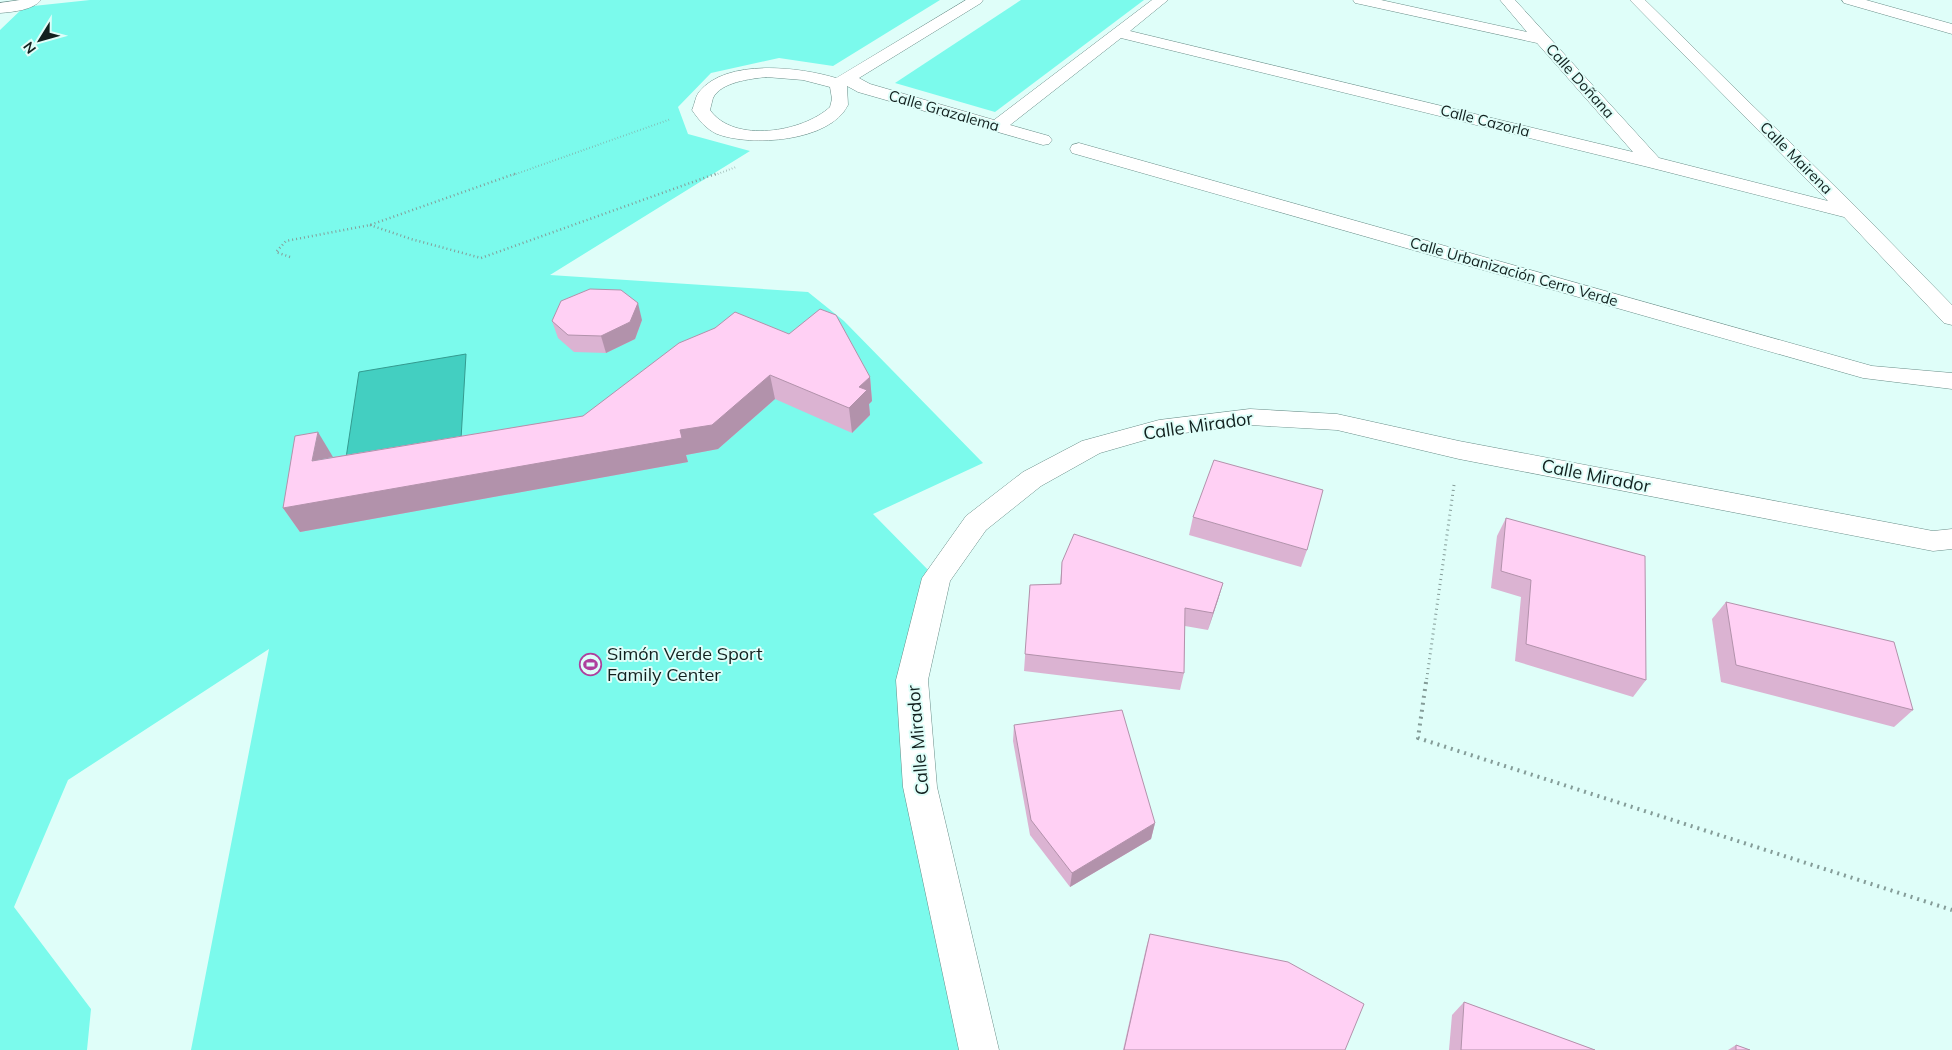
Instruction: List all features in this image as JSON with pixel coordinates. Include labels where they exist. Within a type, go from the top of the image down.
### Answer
[{"type":"street","points":[[0,8],[14,7],[34,0]]},
{"type":"street","points":[[842,82],[976,0]]},
{"type":"street","points":[[996,126],[1161,0]]},
{"type":"street","points":[[1360,0],[1543,40]]},
{"type":"street","name":"Calle Doñana","points":[[1507,0],[1652,162]]},
{"type":"street","name":"Calle Mairena","points":[[1637,0],[1851,213],[1952,318]]},
{"type":"street","points":[[1849,0],[1952,29]]},
{"type":"street","name":"Calle Cazorla","points":[[1119,33],[1652,162],[1851,213]]},
{"type":"street","name":"Calle Grazalema","points":[[842,82],[840,104],[836,111],[824,121],[804,129],[768,135],[747,135],[725,130],[708,121],[701,110],[706,95],[718,86],[743,76],[766,72],[790,72],[842,82],[1043,140]]},
{"type":"street","name":"Calle Urbanización Cerro Verde","points":[[1078,149],[1871,373],[1952,381]]},
{"type":"street","name":"Calle Mirador","points":[[979,1050],[920,788],[912,680],[936,578],[976,523],[1032,479],[1092,447],[1159,428],[1250,417],[1337,422],[1459,450],[1933,541],[1952,539]]},
{"type":"path","points":[[290,257],[276,252],[286,241],[370,224],[679,117]]},
{"type":"path","points":[[370,224],[411,239],[481,258],[738,167]]},
{"type":"path","points":[[1459,450],[1418,738],[1952,910]]},
{"type":"shaded area","points":[[90,0],[940,0],[833,66],[779,58],[711,73],[678,107],[688,134],[750,151],[550,275],[808,292],[844,321],[983,463],[873,514],[936,578],[912,680],[979,1050],[191,1050],[269,649],[68,780],[14,907],[91,1009],[87,1050],[0,1050],[0,30],[24,7]]},
{"type":"shaded area","points":[[1021,0],[1144,0],[995,112],[895,83]]},
{"type":"shaded area","points":[[466,354],[460,456],[343,478],[359,372]]},
{"type":"building","points":[[590,289],[621,290],[638,303],[630,322],[601,336],[568,335],[552,321],[561,301]]},
{"type":"building","points":[[820,309],[836,315],[870,377],[859,387],[867,390],[849,408],[770,375],[712,425],[680,430],[682,438],[283,508],[295,436],[318,432],[312,461],[583,416],[679,343],[715,328],[735,312],[789,334]]},
{"type":"building","points":[[1214,460],[1323,490],[1307,550],[1193,517]]},
{"type":"building","points":[[1506,518],[1645,556],[1646,680],[1526,644],[1531,580],[1501,571]]},
{"type":"building","points":[[1074,534],[1223,583],[1213,613],[1185,608],[1184,673],[1025,654],[1030,585],[1061,584],[1062,562]]},
{"type":"building","points":[[1726,602],[1894,642],[1913,710],[1736,665]]},
{"type":"building","points":[[1122,710],[1155,823],[1072,873],[1031,820],[1014,725]]},
{"type":"building","points":[[1150,934],[1288,962],[1364,1004],[1345,1050],[1124,1050]]},
{"type":"building","points":[[1464,1002],[1595,1050],[1461,1050]]},
{"type":"building","points":[[1736,1045],[1750,1050],[1736,1050]]},
{"type":"place","name":"Simón Verde Sport Family Center","points":[[591,664]]}]
